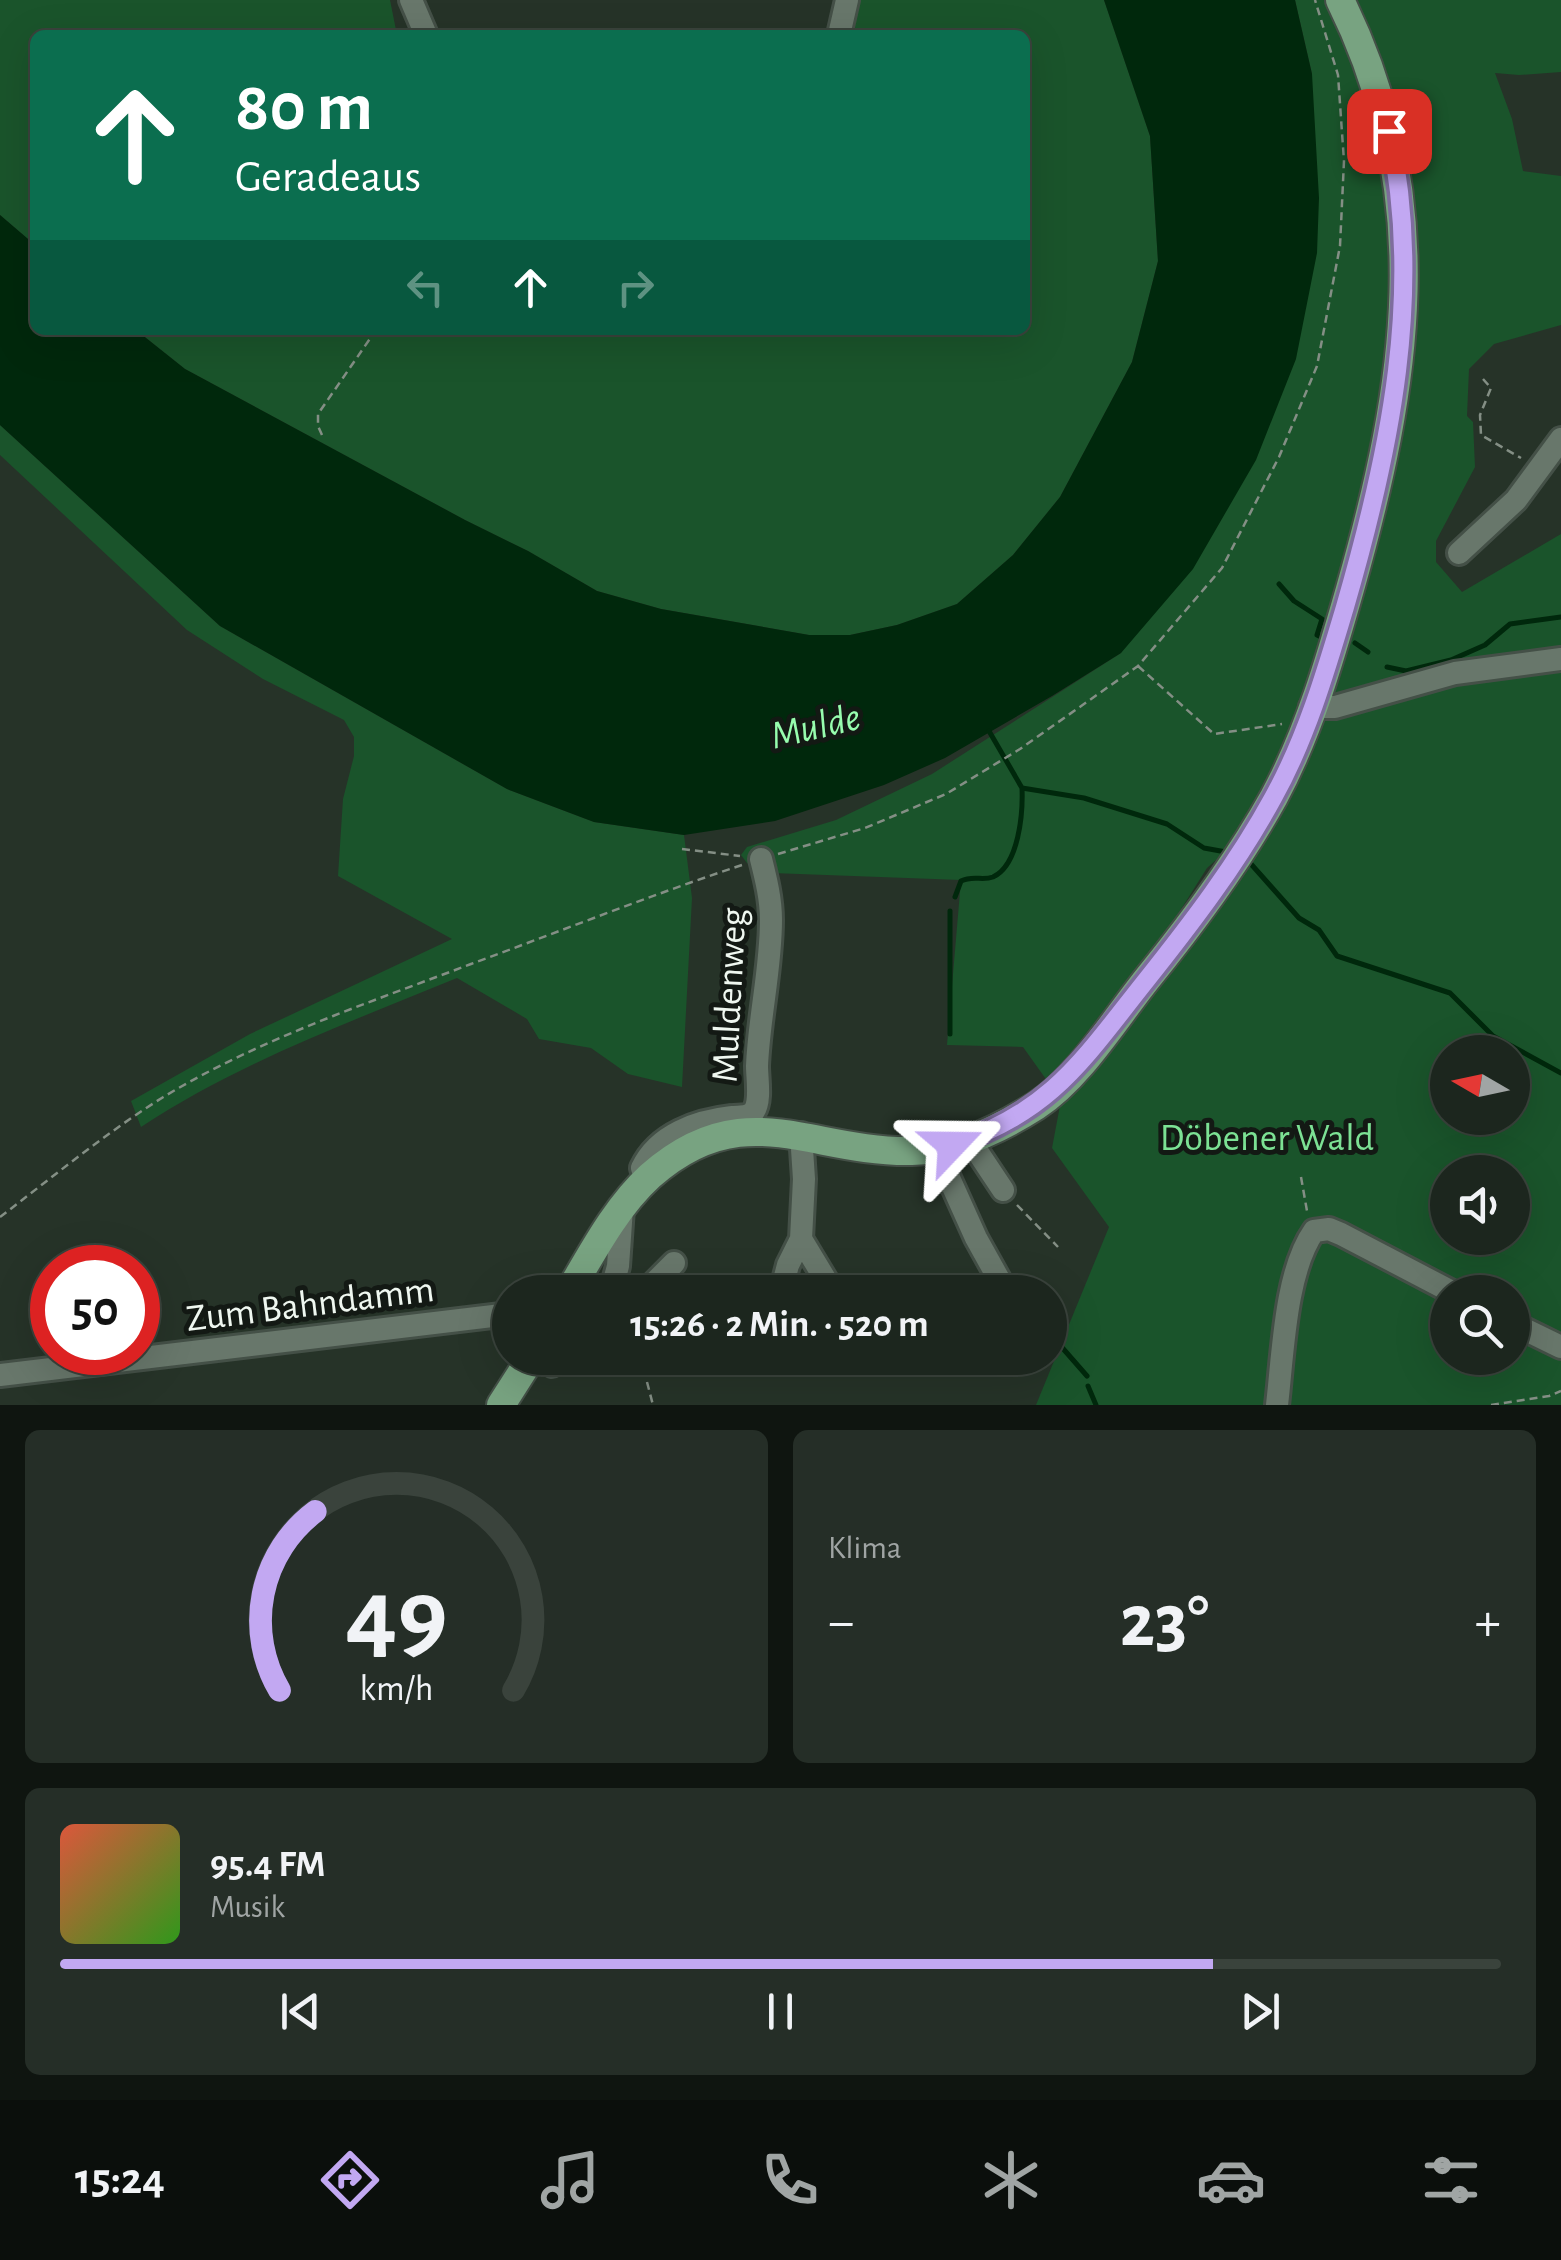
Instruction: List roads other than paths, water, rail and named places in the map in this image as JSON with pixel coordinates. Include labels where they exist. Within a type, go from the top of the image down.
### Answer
[{"type":"main road","points":[[580,1275],[622,1208],[646,1180],[682,1153],[721,1136],[755,1130],[897,1151],[936,1149],[968,1140],[1036,1106],[1069,1076],[1173,947],[1235,861],[1275,795],[1300,715],[1339,626],[1380,472],[1398,369],[1404,292],[1402,209],[1389,131],[1364,55],[1340,0]]},
{"type":"main road","points":[[501,1405],[532,1375]]},
{"type":"street","points":[[411,0],[424,30]]},
{"type":"street","points":[[840,30],[847,0]]},
{"type":"street","points":[[1458,553],[1516,500],[1561,439]]},
{"type":"street","points":[[1300,715],[1455,673],[1561,659]]},
{"type":"street","name":"Muldenweg","points":[[646,1180],[642,1168],[648,1157],[682,1130],[754,1112],[771,934],[762,859]]},
{"type":"street","points":[[771,934],[791,905]]},
{"type":"street","points":[[785,1275],[801,1239],[801,1134]]},
{"type":"street","points":[[968,1140],[1003,1190]]},
{"type":"street","points":[[936,1149],[997,1275]]},
{"type":"street","points":[[616,1275],[622,1208]]},
{"type":"street","points":[[1276,1405],[1293,1288],[1306,1243],[1314,1232],[1329,1229],[1341,1234],[1430,1281]]},
{"type":"street","points":[[801,1239],[823,1275]]},
{"type":"street","points":[[663,1275],[674,1264]]},
{"type":"street","name":"Zum Bahndamm","points":[[0,1375],[492,1316]]},
{"type":"street","points":[[1530,1331],[1561,1347]]},
{"type":"water","name":"Mulde","points":[[1104,0],[1295,0],[1312,74],[1319,198],[1317,253],[1296,359],[1256,460],[1193,569],[1121,653],[945,758],[884,785],[775,821],[684,835],[594,822],[507,789],[220,626],[0,425],[0,215],[30,241],[30,335],[142,335],[185,369],[597,591],[661,609],[809,635],[850,635],[897,625],[957,604],[1013,555],[1060,497],[1132,362],[1158,261],[1150,136]]},
{"type":"waterway","points":[[1279,584],[1294,601],[1322,619],[1317,635],[1321,637]]},
{"type":"waterway","points":[[1387,667],[1406,671],[1451,660],[1485,645],[1510,624],[1561,617]]},
{"type":"waterway","points":[[1355,643],[1368,652]]},
{"type":"waterway","points":[[989,731],[1022,788],[1084,798],[1167,824],[1204,848],[1226,852]]},
{"type":"waterway","points":[[955,897],[961,881],[993,877],[1009,862],[1020,824],[1022,788]]},
{"type":"waterway","points":[[1251,864],[1299,918],[1319,930],[1337,956],[1450,993],[1493,1036],[1561,1073]]},
{"type":"waterway","points":[[950,911],[950,1034]]},
{"type":"waterway","points":[[1067,1353],[1087,1376]]},
{"type":"waterway","points":[[1088,1386],[1096,1405]]},
{"type":"park label","name":"Döbener Wald","points":[[1267,1137]]}]
